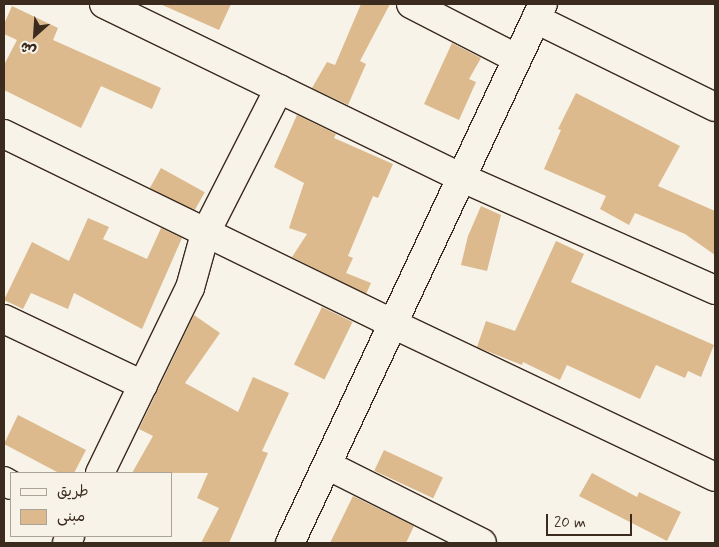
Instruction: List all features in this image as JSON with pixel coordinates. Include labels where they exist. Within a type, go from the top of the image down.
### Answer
[{"type":"street","points":[[411,4],[516,58]]},
{"type":"street","points":[[113,6],[460,177],[715,290]]},
{"type":"street","points":[[290,543],[329,466],[395,326],[460,177],[539,11],[715,107]]},
{"type":"street","points":[[100,472],[190,288],[205,234],[279,88]]},
{"type":"street","points":[[4,134],[395,326],[715,477]]},
{"type":"street","points":[[4,319],[143,384]]},
{"type":"street","points":[[329,466],[482,543]]},
{"type":"building","points":[[160,4],[231,4],[219,30]]},
{"type":"building","points":[[361,4],[390,4],[360,61],[366,64],[348,105],[312,88],[327,62],[335,65]]},
{"type":"building","points":[[12,6],[58,28],[53,40],[161,88],[152,109],[101,86],[81,128],[4,90],[4,65],[17,40],[4,34],[4,24]]},
{"type":"building","points":[[452,43],[481,58],[469,79],[476,82],[459,120],[424,104]]},
{"type":"building","points":[[576,93],[680,146],[658,186],[715,211],[715,255],[685,234],[635,213],[629,225],[600,209],[606,196],[544,169],[561,130],[558,129]]},
{"type":"building","points":[[297,115],[336,134],[334,138],[393,164],[378,198],[373,196],[348,256],[353,258],[346,273],[371,283],[366,294],[292,257],[307,234],[289,228],[304,183],[274,167]]},
{"type":"building","points":[[161,168],[205,192],[194,212],[150,188]]},
{"type":"building","points":[[481,206],[501,215],[487,271],[461,265],[468,236]]},
{"type":"building","points":[[88,218],[109,227],[103,239],[147,259],[161,228],[182,238],[142,329],[74,293],[68,309],[31,293],[23,309],[4,300],[32,242],[69,261]]},
{"type":"building","points":[[556,241],[584,254],[571,282],[714,345],[701,377],[688,371],[685,378],[656,365],[640,399],[567,365],[560,380],[523,362],[522,365],[477,347],[486,321],[515,331]]},
{"type":"building","points":[[322,307],[353,322],[325,379],[294,365]]},
{"type":"building","points":[[194,315],[220,333],[185,383],[238,412],[253,377],[289,393],[262,451],[268,453],[229,543],[201,543],[219,508],[197,498],[208,473],[133,472],[153,436],[139,429]]},
{"type":"building","points":[[18,415],[86,450],[75,472],[57,472],[4,444]]},
{"type":"building","points":[[384,450],[443,477],[433,498],[374,471]]},
{"type":"building","points":[[592,473],[637,497],[639,492],[681,512],[667,541],[579,496]]},
{"type":"building","points":[[353,496],[414,526],[406,543],[330,543]]}]
